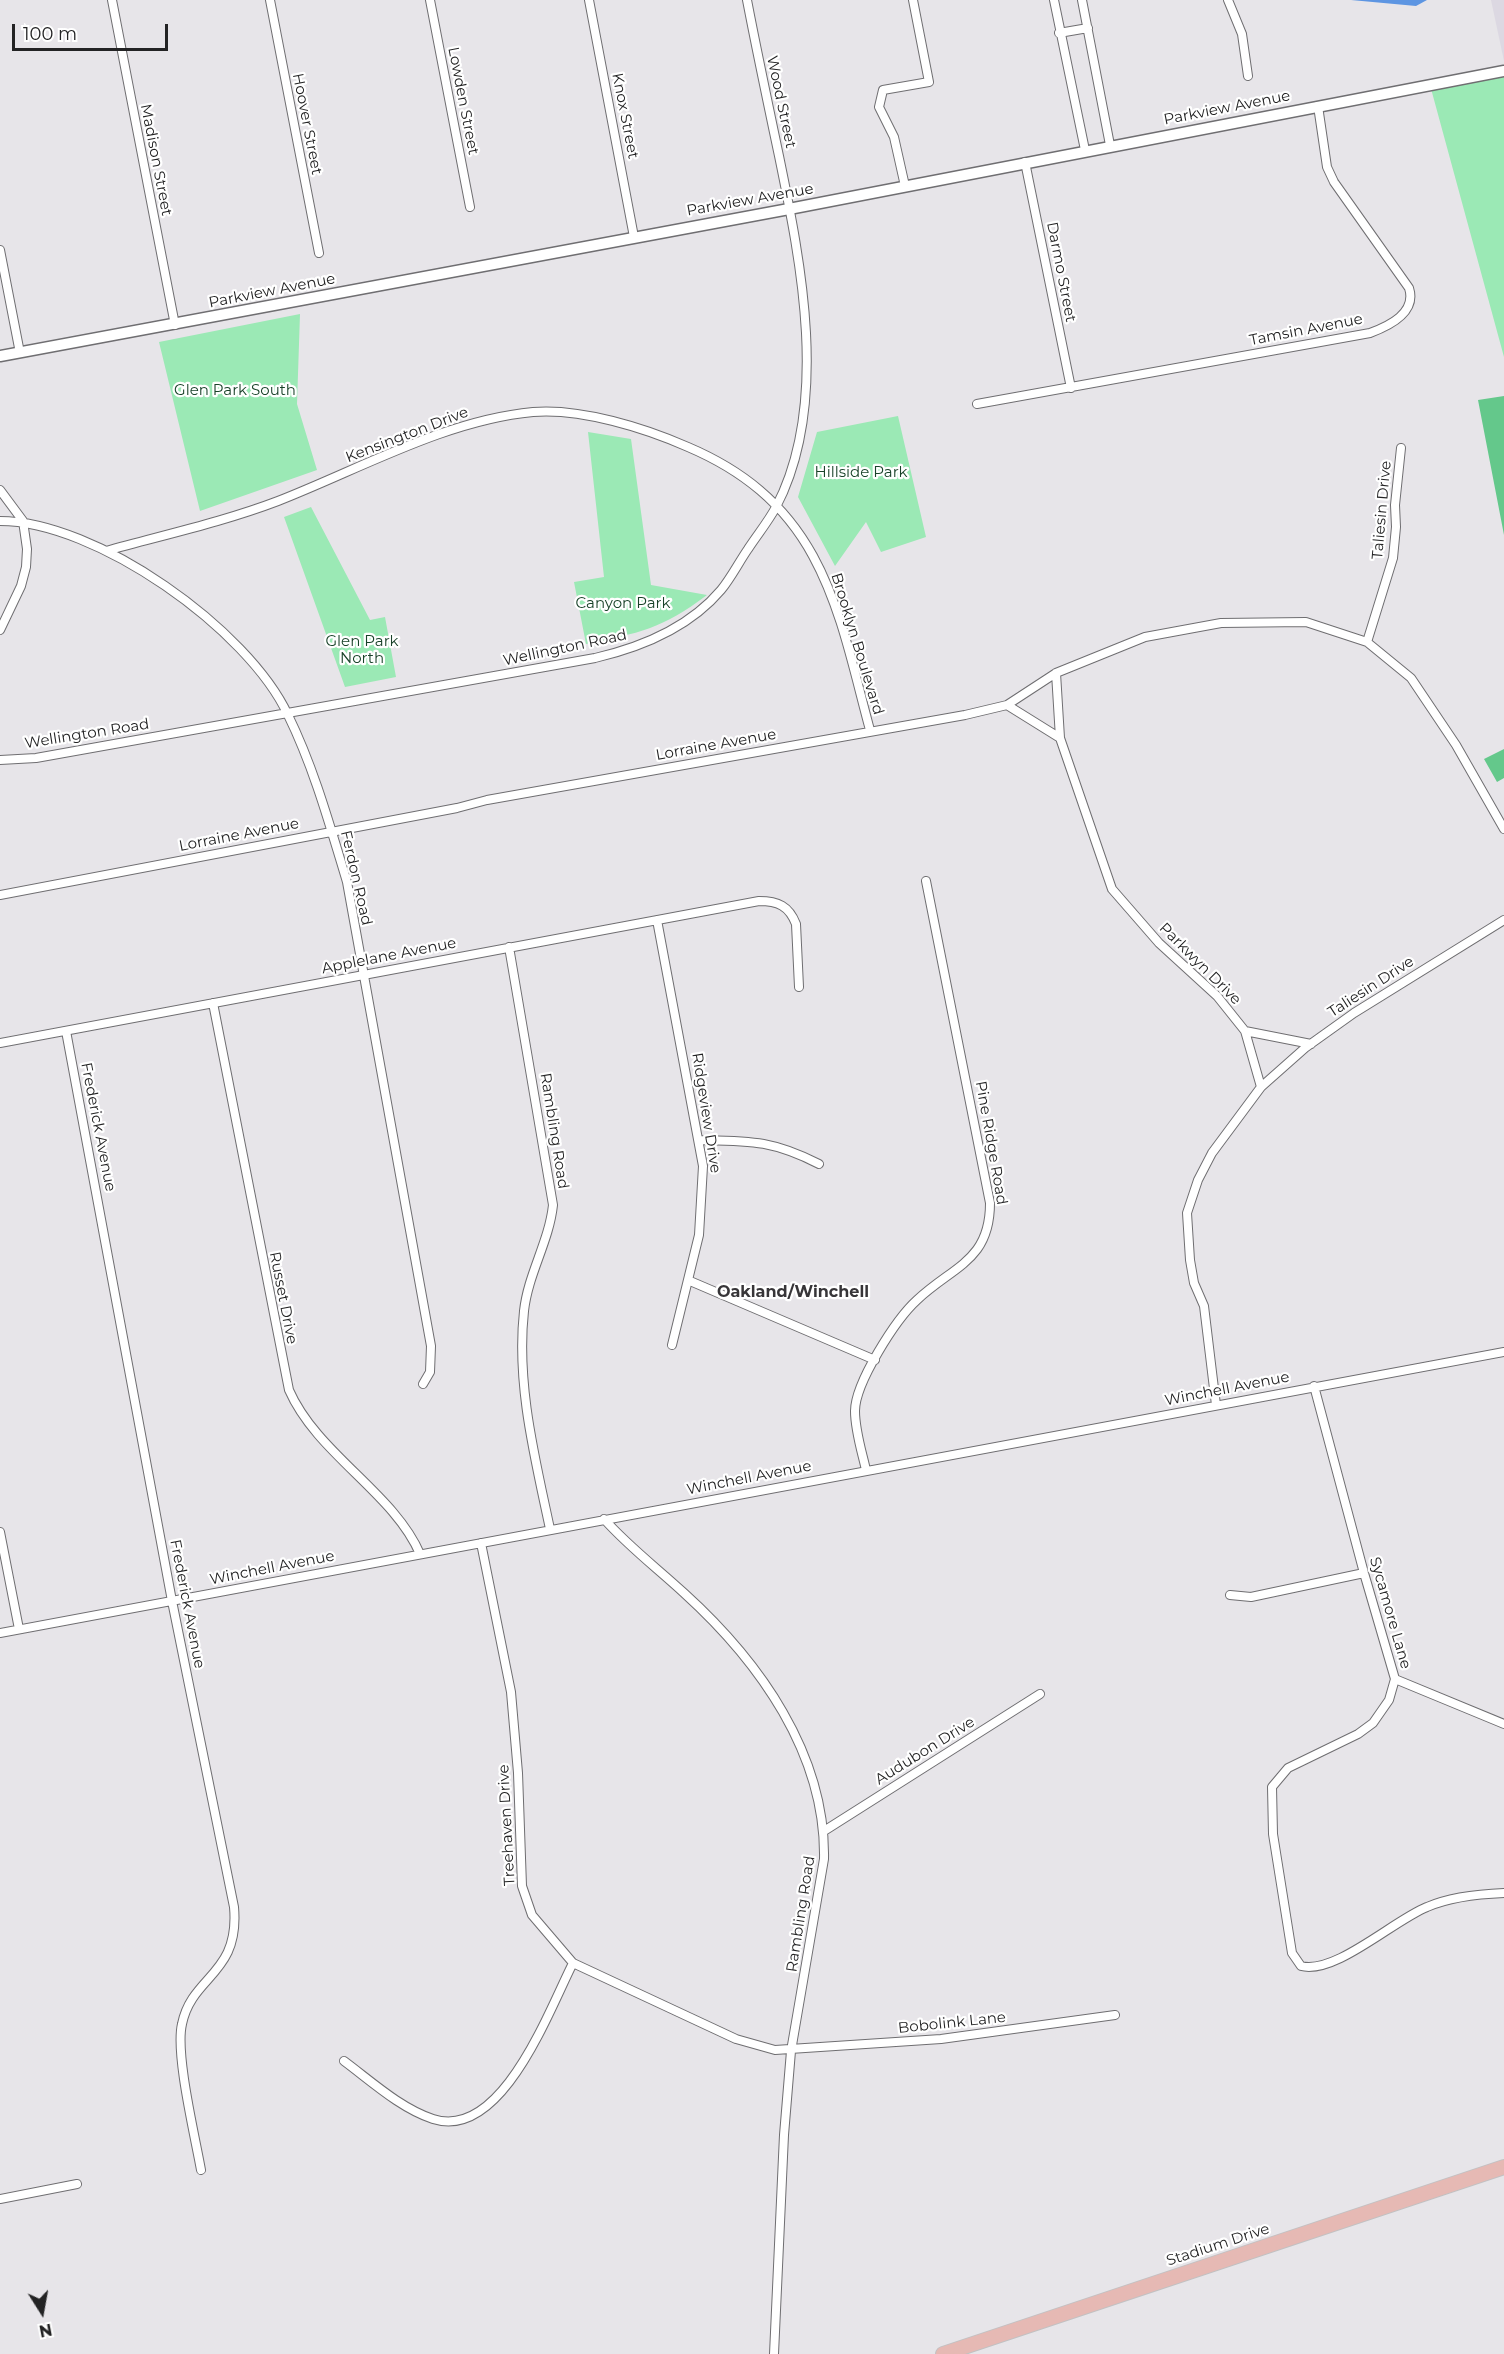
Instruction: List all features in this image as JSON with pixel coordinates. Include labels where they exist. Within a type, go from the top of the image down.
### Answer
[{"type":"main road","name":"Stadium Drive","points":[[943,2354],[1504,2167]]},
{"type":"street","name":"Madison Street","points":[[112,0],[175,325]]},
{"type":"street","name":"Hoover Street","points":[[270,0],[319,254]]},
{"type":"street","name":"Lowden Street","points":[[430,0],[470,207]]},
{"type":"street","name":"Knox Street","points":[[589,0],[634,237]]},
{"type":"street","name":"Wood Street","points":[[747,0],[789,209]]},
{"type":"street","points":[[905,186],[894,137],[879,108],[883,90],[928,81],[913,0]]},
{"type":"street","points":[[1053,0],[1085,150]]},
{"type":"street","points":[[1082,0],[1110,145]]},
{"type":"street","points":[[1228,0],[1242,34],[1248,76]]},
{"type":"street","points":[[1059,33],[1088,28]]},
{"type":"street","name":"Parkview Avenue","points":[[0,356],[789,209],[1504,70]]},
{"type":"street","name":"Tamsin Avenue","points":[[977,404],[1370,333],[1385,327],[1403,314],[1410,301],[1409,288],[1334,182],[1327,167],[1318,106]]},
{"type":"street","name":"Darmo Street","points":[[1025,162],[1071,388]]},
{"type":"street","name":"Wellington Road","points":[[0,760],[36,758],[595,658],[648,642],[688,619],[721,590],[776,507],[794,456],[805,401],[806,379],[803,296],[789,209]]},
{"type":"street","points":[[0,250],[20,353]]},
{"type":"street","name":"Kensington Drive","points":[[106,551],[266,505],[466,425],[535,412],[568,413],[613,422],[668,438],[731,467],[756,484],[776,507]]},
{"type":"street","name":"Taliesin Drive","points":[[1367,642],[1393,558],[1396,527],[1395,505],[1401,448]]},
{"type":"street","points":[[0,490],[23,521],[26,567],[11,611],[0,630]]},
{"type":"street","name":"Brooklyn Boulevard","points":[[776,507],[800,535],[823,574],[848,647],[870,730]]},
{"type":"street","points":[[0,521],[23,521]]},
{"type":"street","name":"Ferdon Road","points":[[23,521],[106,551],[180,596],[216,623],[253,663],[288,713],[332,832],[347,882],[430,1346],[430,1372],[423,1384]]},
{"type":"street","name":"Lorraine Avenue","points":[[0,894],[332,832],[487,800],[1007,705],[1056,673],[1145,637],[1221,623],[1306,622],[1367,642],[1411,678],[1456,745],[1504,829]]},
{"type":"street","name":"Parkwyn Drive","points":[[1056,673],[1060,738],[1112,889],[1159,943],[1217,996],[1245,1031],[1261,1087]]},
{"type":"street","points":[[1007,705],[1060,738]]},
{"type":"street","name":"Pine Ridge Road","points":[[866,1470],[855,1411],[857,1399],[875,1360],[915,1302],[974,1255],[987,1234],[990,1219],[987,1191],[927,880]]},
{"type":"street","name":"Applelane Avenue","points":[[0,1043],[759,901],[783,905],[796,924],[800,987]]},
{"type":"street","name":"Ridgeview Drive","points":[[657,920],[699,1140],[703,1186],[699,1235],[690,1281],[672,1345]]},
{"type":"street","name":"Taliesin Drive","points":[[1261,1087],[1311,1044],[1362,1007],[1504,920]]},
{"type":"street","name":"Rambling Road","points":[[509,947],[553,1205],[551,1224],[529,1282],[520,1354],[532,1445],[550,1529]]},
{"type":"street","name":"Russet Drive","points":[[213,1003],[289,1390],[315,1431],[408,1531],[420,1554]]},
{"type":"street","name":"Frederick Avenue","points":[[66,1031],[172,1601],[236,1923],[231,1949],[192,2001],[182,2022],[182,2053],[201,2170]]},
{"type":"street","points":[[1245,1031],[1311,1044]]},
{"type":"street","points":[[1216,1405],[1204,1306],[1194,1283],[1190,1260],[1187,1213],[1198,1180],[1212,1153],[1261,1087]]},
{"type":"street","points":[[699,1140],[758,1141],[788,1149],[819,1164]]},
{"type":"street","points":[[690,1281],[875,1360]]},
{"type":"street","name":"Winchell Avenue","points":[[0,1633],[1504,1352]]},
{"type":"street","name":"Sycamore Lane","points":[[1314,1386],[1395,1679],[1389,1700],[1373,1723],[1358,1734],[1288,1768],[1272,1787],[1273,1834],[1292,1953],[1300,1966],[1315,1968],[1332,1962],[1430,1905],[1504,1893]]},
{"type":"street","name":"Rambling Road","points":[[604,1519],[626,1544],[685,1593],[735,1644],[762,1682],[805,1753],[814,1777],[824,1831],[822,1881],[791,2050],[784,2135],[774,2354]]},
{"type":"street","points":[[0,1533],[19,1629]]},
{"type":"street","name":"Treehaven Drive","points":[[481,1543],[511,1692],[518,1773],[522,1886],[532,1916],[573,1964],[736,2039],[757,2047],[791,2050]]},
{"type":"street","points":[[1230,1595],[1251,1598],[1364,1573]]},
{"type":"street","points":[[1395,1679],[1504,1724]]},
{"type":"street","name":"Audubon Drive","points":[[824,1831],[1041,1694]]},
{"type":"street","points":[[344,2061],[396,2100],[423,2115],[441,2121],[467,2118],[487,2105],[513,2077],[573,1964]]},
{"type":"street","name":"Bobolink Lane","points":[[791,2050],[941,2039],[1115,2015]]},
{"type":"street","points":[[0,2199],[77,2184]]},
{"type":"shaded area","points":[[1491,0],[1504,0],[1504,61]]},
{"type":"green space","points":[[1504,71],[1504,357],[1430,85]]},
{"type":"green space","name":"Glen Park South","points":[[300,314],[297,404],[317,470],[200,511],[159,342]]},
{"type":"green space","points":[[1504,396],[1504,535],[1478,400]]},
{"type":"green space","name":"Hillside Park","points":[[898,416],[926,537],[881,552],[866,522],[835,566],[798,497],[817,432]]},
{"type":"green space","name":"Canyon Park","points":[[588,432],[631,439],[651,585],[707,595],[663,623],[586,644],[574,582],[604,577]]},
{"type":"green space","name":"Glen Park North","points":[[311,507],[370,620],[385,617],[396,677],[345,687],[284,517]]},
{"type":"green space","points":[[1504,749],[1504,778],[1497,782],[1484,759]]},
{"type":"water","points":[[1351,0],[1427,0],[1416,6]]},
{"type":"district","name":"Oakland/Winchell","points":[[793,1292]]}]
